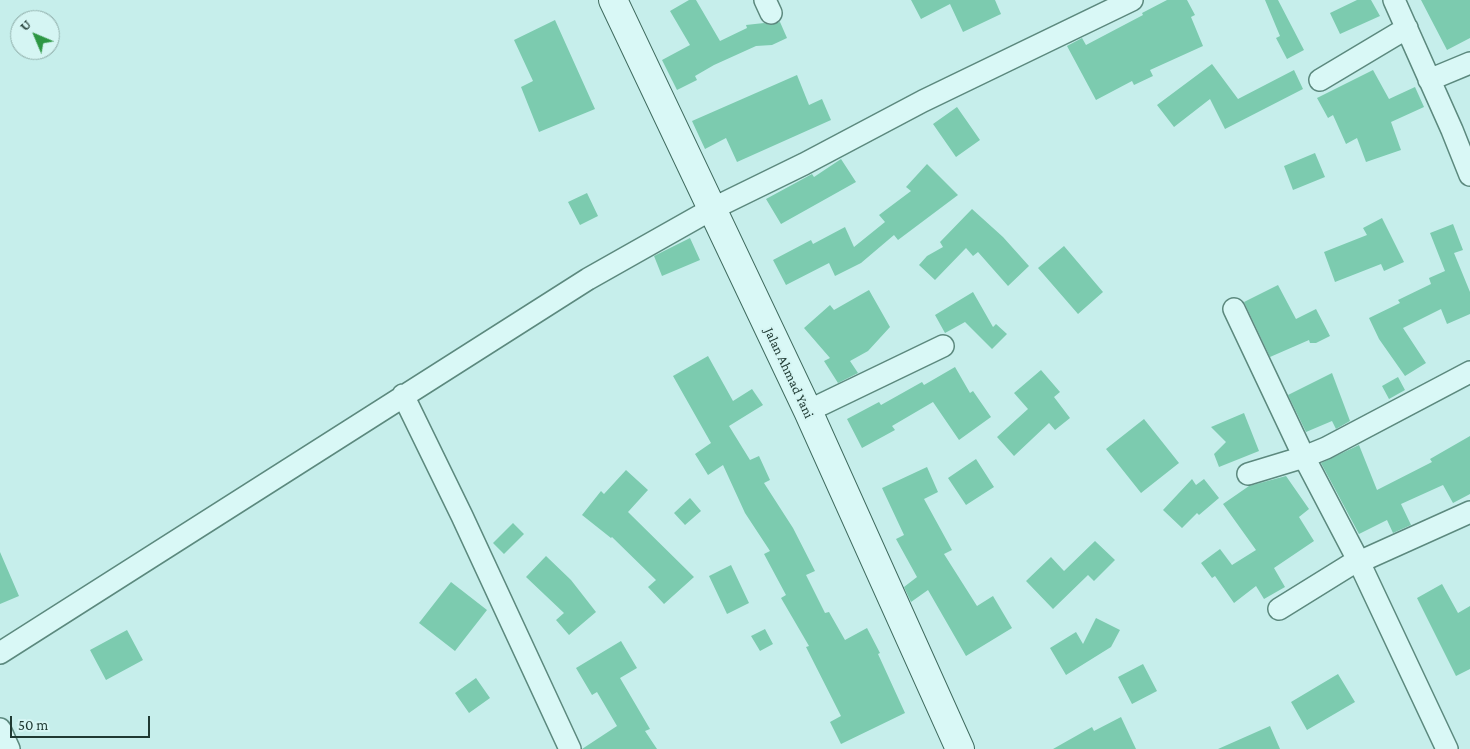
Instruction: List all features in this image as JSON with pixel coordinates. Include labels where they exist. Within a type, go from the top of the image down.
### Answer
[{"type":"street","name":"Jalan Ahmad Yani","points":[[613,0],[808,412],[960,749]]},
{"type":"street","points":[[0,653],[588,279],[712,209],[923,102],[1132,0]]},
{"type":"street","points":[[1394,0],[1470,175]]},
{"type":"street","points":[[1320,80],[1407,28]]},
{"type":"street","points":[[1429,80],[1470,64]]},
{"type":"street","points":[[1234,309],[1304,457],[1359,561],[1447,749]]},
{"type":"street","points":[[808,412],[943,346]]},
{"type":"street","points":[[1248,474],[1304,457],[1362,430],[1470,372]]},
{"type":"street","points":[[403,395],[462,516],[570,749]]},
{"type":"street","points":[[1279,609],[1359,561],[1470,512]]},
{"type":"street","points":[[0,728],[9,749]]},
{"type":"building","points":[[689,0],[696,0],[720,41],[747,28],[746,25],[764,23],[770,25],[780,22],[787,38],[772,45],[756,46],[714,65],[695,76],[697,80],[677,90],[662,60],[690,45],[670,11]]},
{"type":"building","points":[[911,0],[995,0],[1001,14],[963,32],[950,4],[921,19]]},
{"type":"building","points":[[1167,0],[1187,0],[1195,15],[1191,17],[1203,46],[1150,70],[1153,76],[1134,85],[1132,81],[1096,100],[1067,46],[1082,38],[1086,45]]},
{"type":"building","points":[[1265,0],[1278,0],[1304,50],[1287,59],[1276,38],[1280,36]]},
{"type":"building","points":[[1357,0],[1371,0],[1380,16],[1340,34],[1330,13]]},
{"type":"building","points":[[1421,0],[1470,0],[1470,38],[1447,50]]},
{"type":"building","points":[[555,20],[595,109],[539,132],[521,87],[533,81],[514,40]]},
{"type":"building","points":[[1212,64],[1238,99],[1294,70],[1303,89],[1225,129],[1210,99],[1174,127],[1157,105]]},
{"type":"building","points":[[1373,70],[1389,99],[1415,87],[1424,107],[1391,122],[1401,150],[1366,162],[1357,138],[1346,144],[1333,115],[1328,118],[1317,98]]},
{"type":"building","points":[[797,75],[809,105],[822,99],[831,120],[737,162],[726,138],[705,149],[692,121]]},
{"type":"building","points":[[957,107],[980,140],[956,157],[933,124]]},
{"type":"building","points":[[1315,153],[1325,177],[1293,190],[1284,166]]},
{"type":"building","points":[[841,159],[856,182],[781,224],[766,199],[812,174],[814,177]]},
{"type":"building","points":[[927,164],[958,195],[898,240],[894,235],[861,263],[835,276],[829,263],[786,285],[773,260],[811,240],[813,244],[845,227],[854,247],[885,222],[879,215],[911,191],[906,187]]},
{"type":"building","points":[[587,193],[598,216],[580,225],[568,202]]},
{"type":"building","points":[[972,209],[1003,237],[1029,266],[1008,286],[978,252],[973,256],[966,248],[935,280],[919,265],[927,256],[943,247],[940,242]]},
{"type":"building","points":[[1382,218],[1404,262],[1384,271],[1381,264],[1335,282],[1324,252],[1367,235],[1363,228]]},
{"type":"building","points":[[1453,224],[1463,250],[1454,253],[1470,292],[1470,314],[1447,324],[1441,309],[1403,328],[1426,363],[1405,376],[1379,339],[1369,318],[1400,303],[1398,300],[1431,284],[1429,278],[1445,271],[1430,233]]},
{"type":"building","points":[[690,238],[700,260],[662,276],[654,256]]},
{"type":"building","points":[[1064,246],[1103,292],[1078,314],[1038,268]]},
{"type":"building","points":[[1278,285],[1296,319],[1316,309],[1330,336],[1316,343],[1310,343],[1309,340],[1270,357],[1244,302]]},
{"type":"building","points":[[869,290],[890,327],[868,351],[850,361],[858,373],[838,383],[824,361],[830,358],[804,328],[830,305],[834,310]]},
{"type":"building","points":[[973,292],[993,327],[996,324],[1007,334],[992,349],[965,322],[945,333],[935,315]]},
{"type":"building","points":[[708,356],[733,401],[752,389],[763,405],[729,426],[750,460],[759,456],[770,480],[764,483],[793,528],[815,571],[806,575],[825,613],[829,612],[845,640],[867,628],[880,653],[878,654],[905,713],[841,744],[830,722],[841,716],[806,647],[809,646],[781,598],[786,595],[764,554],[770,551],[745,513],[723,465],[708,475],[695,454],[711,443],[673,376]]},
{"type":"building","points":[[955,367],[970,393],[973,391],[991,417],[959,440],[933,402],[892,426],[895,430],[862,448],[847,419],[879,402],[881,405],[922,382],[924,385]]},
{"type":"building","points":[[1041,370],[1060,392],[1054,397],[1070,418],[1055,430],[1049,423],[1014,456],[997,437],[1028,409],[1014,393]]},
{"type":"building","points":[[1332,373],[1350,421],[1336,429],[1332,421],[1306,432],[1288,395]]},
{"type":"building","points":[[1398,377],[1405,390],[1389,399],[1382,386]]},
{"type":"building","points":[[1244,413],[1259,451],[1219,467],[1214,454],[1226,442],[1211,427]]},
{"type":"building","points":[[1144,419],[1179,463],[1141,493],[1106,449]]},
{"type":"building","points":[[1470,436],[1470,494],[1453,503],[1443,485],[1401,504],[1411,525],[1393,533],[1387,520],[1359,534],[1321,463],[1359,445],[1377,490],[1432,462],[1430,459]]},
{"type":"building","points":[[976,459],[994,487],[966,505],[948,478]]},
{"type":"building","points":[[927,467],[938,492],[924,499],[952,550],[944,554],[977,606],[993,596],[1012,628],[966,656],[928,590],[911,602],[904,587],[917,577],[896,539],[904,535],[882,488]]},
{"type":"building","points":[[626,470],[648,490],[628,512],[694,577],[664,604],[648,587],[656,580],[612,537],[582,515],[601,491],[604,494]]},
{"type":"building","points":[[1286,476],[1309,509],[1299,517],[1314,541],[1274,568],[1285,587],[1264,599],[1256,586],[1234,603],[1215,576],[1212,578],[1201,563],[1220,549],[1232,565],[1256,550],[1223,504],[1249,486]]},
{"type":"building","points":[[1192,479],[1196,485],[1204,479],[1219,498],[1199,515],[1197,513],[1182,528],[1163,510]]},
{"type":"building","points":[[690,498],[701,511],[685,525],[674,513]]},
{"type":"building","points":[[513,523],[524,534],[504,554],[493,543]]},
{"type":"building","points":[[1095,541],[1115,560],[1094,581],[1088,575],[1053,609],[1026,581],[1051,557],[1064,571]]},
{"type":"building","points":[[0,552],[19,596],[0,604]]},
{"type":"building","points":[[546,556],[571,580],[596,612],[569,635],[556,620],[564,613],[526,577]]},
{"type":"building","points":[[731,565],[749,603],[727,614],[709,576]]},
{"type":"building","points":[[451,582],[487,610],[455,651],[419,623]]},
{"type":"building","points":[[1442,584],[1458,613],[1470,606],[1470,669],[1456,676],[1417,598]]},
{"type":"building","points":[[1096,618],[1120,630],[1111,647],[1066,675],[1050,648],[1076,632],[1083,644]]},
{"type":"building","points":[[765,629],[773,644],[760,651],[751,636]]},
{"type":"building","points":[[127,630],[143,660],[106,680],[90,650]]},
{"type":"building","points":[[621,641],[637,668],[620,678],[650,729],[645,731],[657,749],[582,749],[617,726],[597,692],[592,695],[576,668]]},
{"type":"building","points":[[1143,664],[1157,691],[1132,704],[1118,677]]},
{"type":"building","points":[[1338,674],[1355,702],[1307,730],[1291,702]]},
{"type":"building","points":[[476,678],[490,698],[469,713],[455,693]]},
{"type":"building","points":[[1121,717],[1136,749],[1053,749],[1092,727],[1094,731]]},
{"type":"building","points":[[1270,726],[1280,749],[1218,749]]}]
